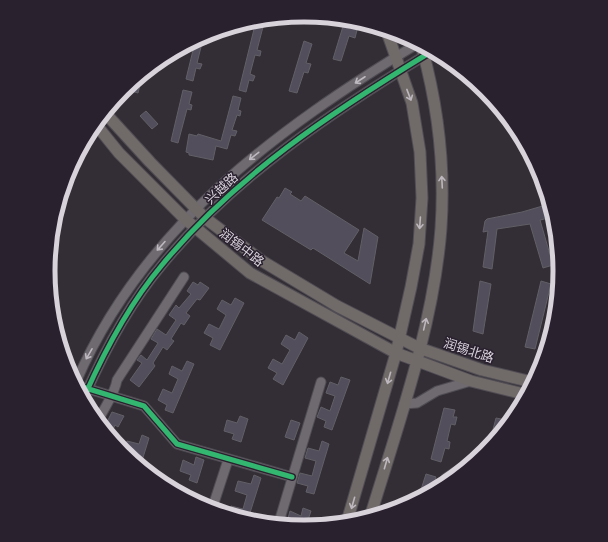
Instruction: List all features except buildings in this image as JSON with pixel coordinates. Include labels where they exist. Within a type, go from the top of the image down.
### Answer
[{"type":"main road","points":[[349,516],[396,353],[411,288],[419,244],[422,198],[420,152],[412,103],[400,70],[397,56],[389,37]]},
{"type":"main road","points":[[372,511],[417,360],[436,269],[441,228],[442,190],[440,150],[425,54]]},
{"type":"main road","name":"润锡中路","points":[[108,116],[150,162],[205,218],[262,261],[337,306],[399,338]]},
{"type":"main road","name":"润锡中路","points":[[100,129],[119,153],[185,219],[250,273],[396,353]]},
{"type":"main road","name":"润锡北路","points":[[399,338],[419,348],[482,370],[527,381]]},
{"type":"main road","points":[[396,353],[472,381],[521,393]]},
{"type":"street","name":"兴越路","points":[[79,376],[85,361],[120,302],[151,257],[196,208],[232,173],[286,131],[412,47]]},
{"type":"street","name":"兴越路","points":[[85,389],[131,309],[162,265],[205,218],[241,183],[294,142],[424,53]]},
{"type":"street","points":[[101,415],[115,390],[117,380],[184,277]]},
{"type":"street","points":[[404,404],[417,403],[437,391],[472,381]]},
{"type":"street","points":[[280,519],[321,382]]},
{"type":"street","points":[[86,390],[111,395],[144,406],[177,444],[228,460],[292,477]]},
{"type":"street","points":[[214,503],[228,460]]},
{"type":"cycle path","points":[[86,392],[119,327],[139,295],[162,265],[190,233],[253,174],[286,148],[357,98],[427,54]]},
{"type":"cycle path","points":[[84,388],[144,406],[177,444],[292,477]]}]
